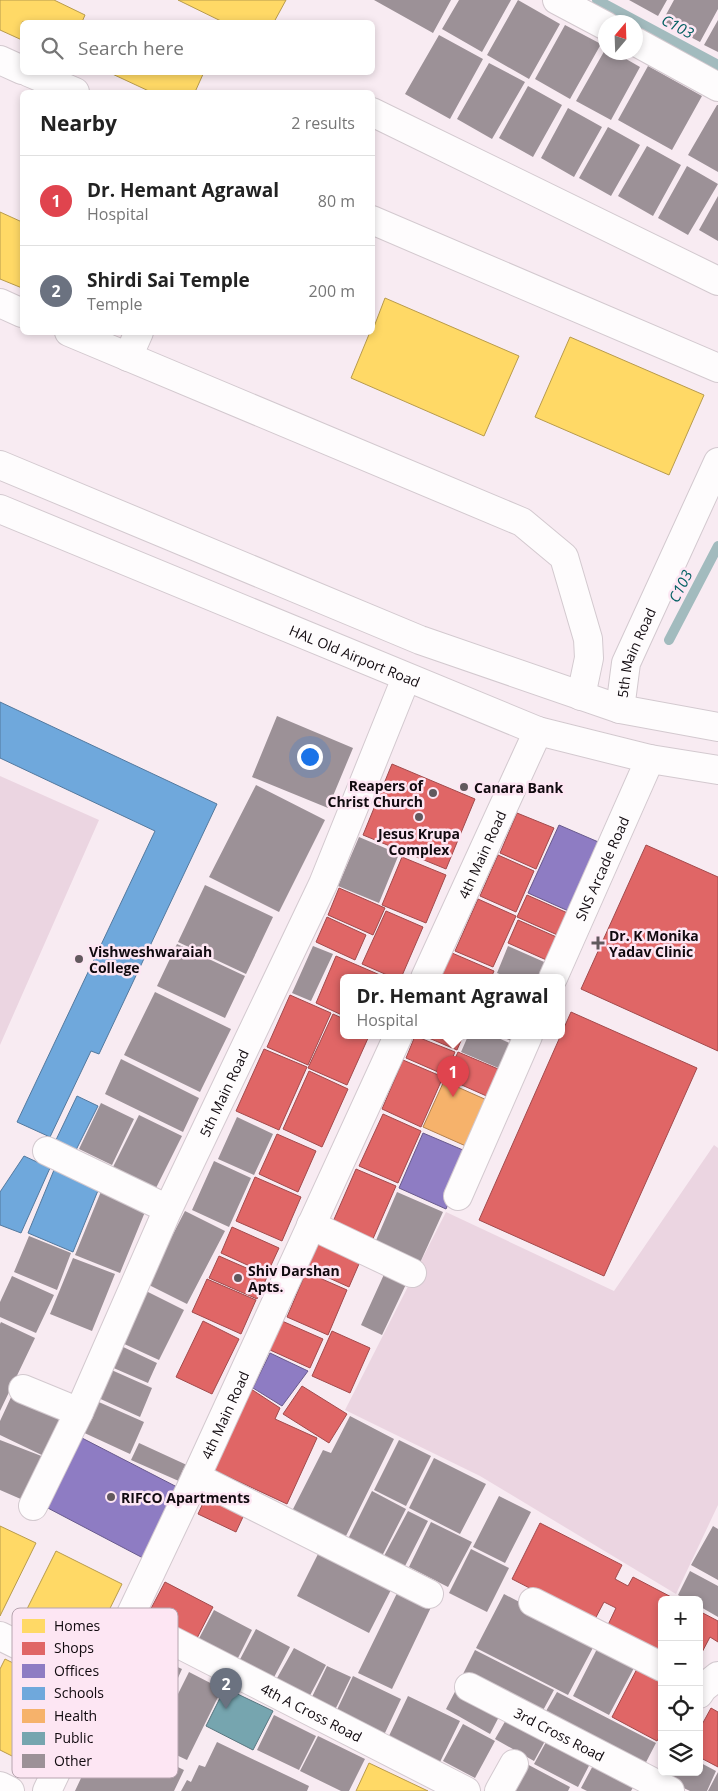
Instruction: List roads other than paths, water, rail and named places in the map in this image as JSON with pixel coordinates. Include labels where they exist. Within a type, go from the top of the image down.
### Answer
[{"type":"street","points":[[556,0],[598,22]]},
{"type":"street","points":[[643,46],[718,87]]},
{"type":"street","points":[[0,60],[20,69]]},
{"type":"street","points":[[35,75],[70,90]]},
{"type":"street","points":[[375,113],[718,280]]},
{"type":"street","points":[[375,221],[718,368]]},
{"type":"street","points":[[0,303],[20,312]]},
{"type":"street","points":[[76,335],[522,522],[564,557],[588,639],[589,658],[581,696]]},
{"type":"street","points":[[128,357],[139,335]]},
{"type":"street","name":"5th Main Road","points":[[620,709],[626,663],[718,462]]},
{"type":"street","points":[[0,465],[420,640],[620,709],[718,726]]},
{"type":"street","name":"HAL Old Airport Road","points":[[0,509],[538,731],[650,759],[718,770]]},
{"type":"street","name":"5th Main Road","points":[[33,1506],[79,1412],[168,1210],[323,884],[406,678]]},
{"type":"street","name":"4th Main Road","points":[[427,974],[538,731]]},
{"type":"street","name":"SNS Arcade Road","points":[[555,974],[650,759]]},
{"type":"street","name":"4th Main Road","points":[[135,1608],[397,1039]]},
{"type":"street","points":[[458,1196],[527,1039]]},
{"type":"street","points":[[47,1151],[168,1210]]},
{"type":"street","points":[[311,1225],[412,1273]]},
{"type":"street","points":[[22,1389],[79,1412]]},
{"type":"street","points":[[196,1477],[429,1594]]},
{"type":"street","points":[[533,1602],[658,1665]]},
{"type":"street","points":[[0,1636],[12,1642]]},
{"type":"street","name":"4th A Cross Road","points":[[178,1644],[466,1791]]},
{"type":"street","name":"3rd Cross Road","points":[[469,1687],[658,1782]]},
{"type":"street","points":[[500,1791],[514,1764]]},
{"type":"street","name":"4th Main Road","points":[[47,1791],[53,1778]]},
{"type":"street","points":[[0,1786],[10,1791]]},
{"type":"waterway","name":"C103","points":[[597,0],[718,65]]},
{"type":"waterway","name":"C103","points":[[669,640],[718,546]]},
{"type":"place","name":"Canara Bank","points":[[464,787]]},
{"type":"place","name":"Reapers of Christ Church","points":[[433,793]]},
{"type":"place","name":"Jesus Krupa Complex","points":[[419,817]]},
{"type":"place","name":"Dr. K Monika Yadav Clinic","points":[[598,943]]},
{"type":"place","name":"Vishweshwaraiah College","points":[[79,959]]},
{"type":"place","name":"Dr. Hemant Agrawal","points":[[453,1097]]},
{"type":"place","name":"Shiv Darshan Apts.","points":[[238,1278]]},
{"type":"place","name":"RIFCO Apartments","points":[[111,1497]]},
{"type":"place","name":"Shirdi Sai Temple","points":[[226,1709]]}]
